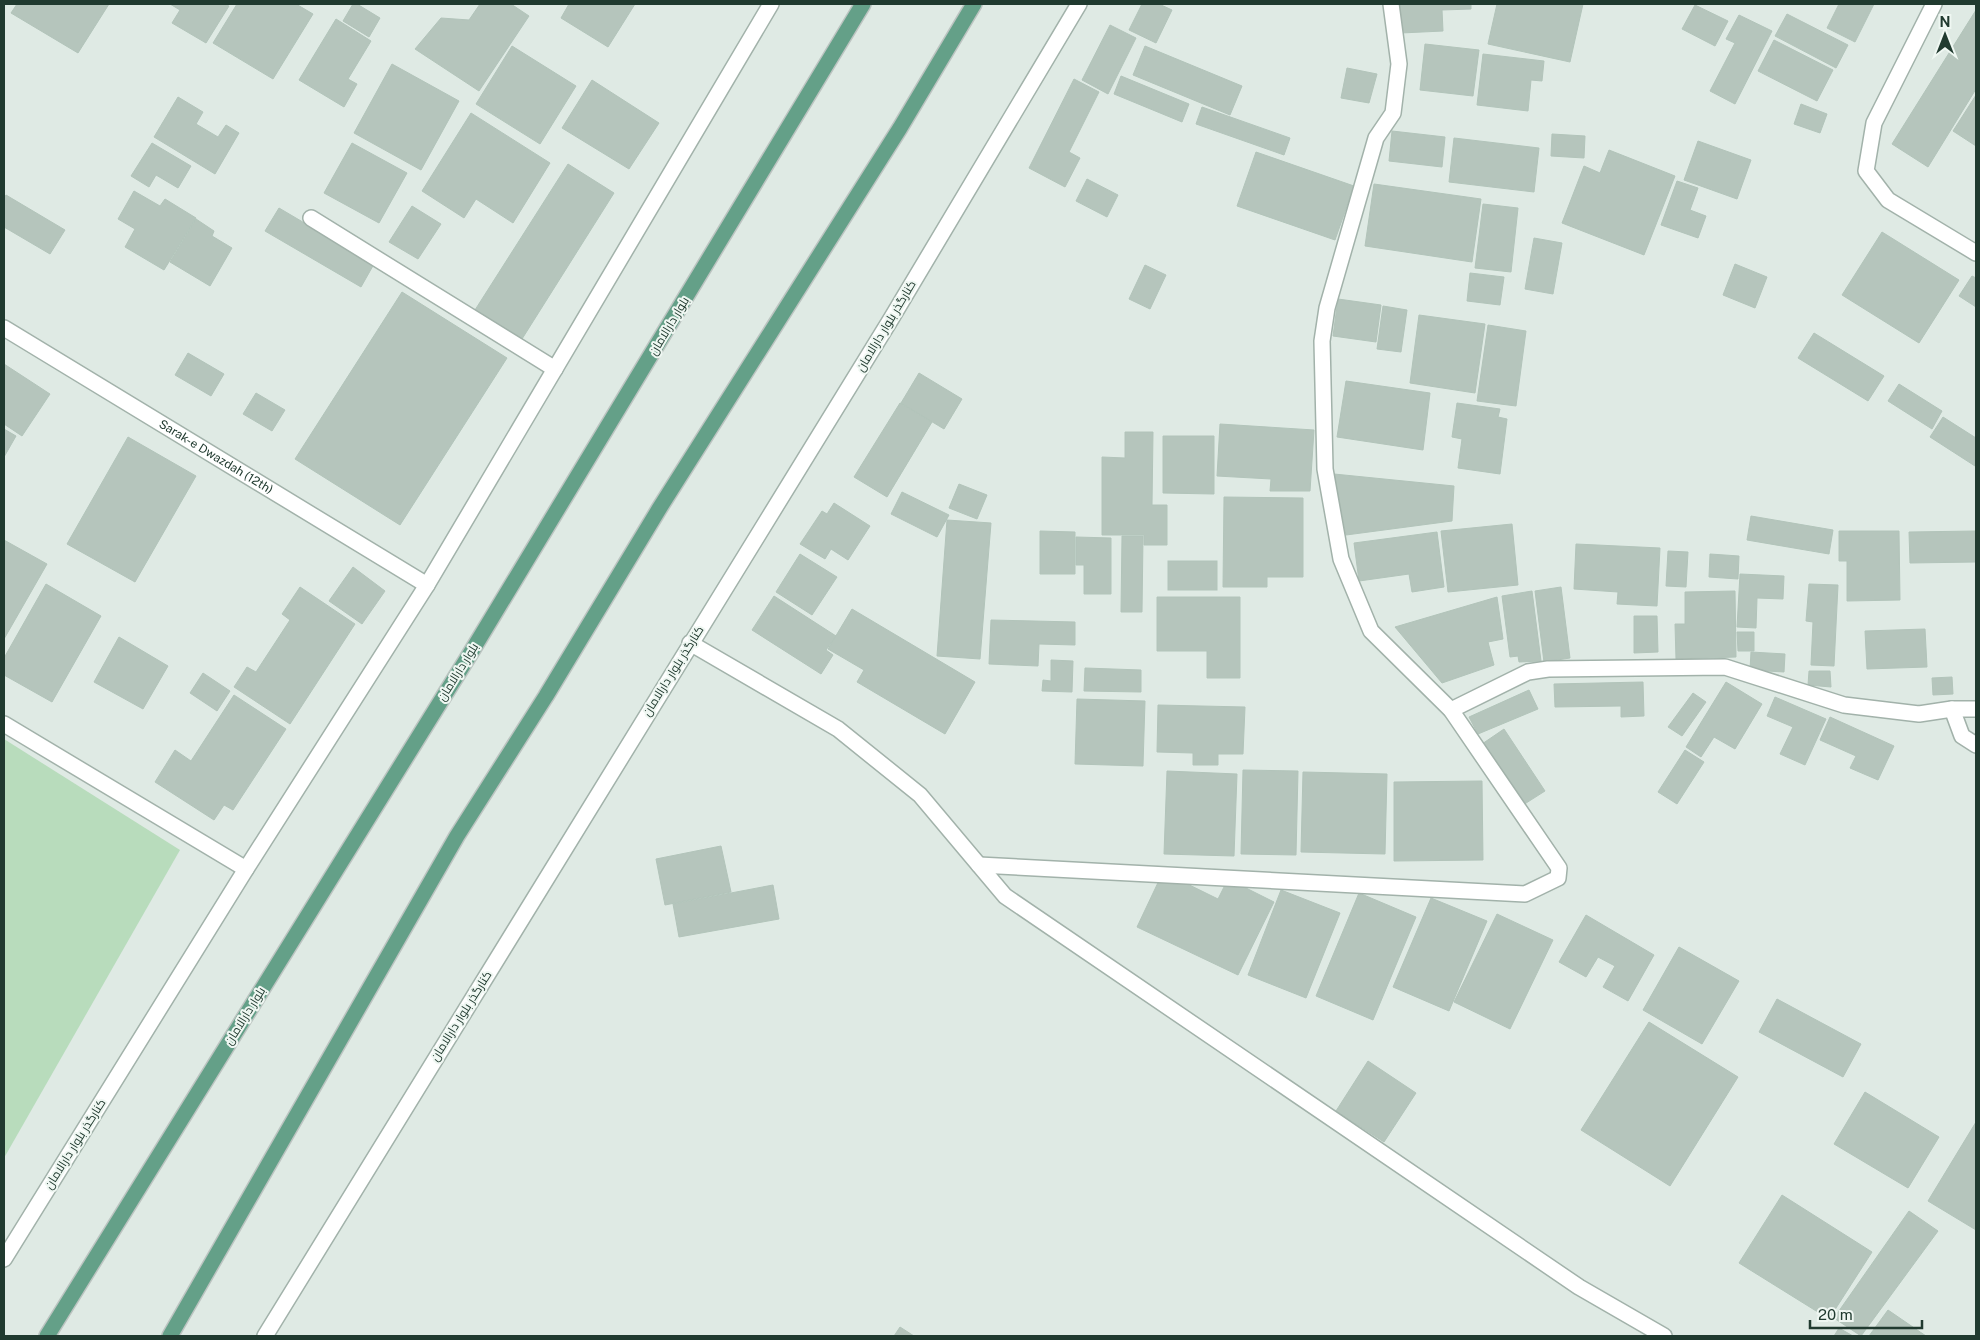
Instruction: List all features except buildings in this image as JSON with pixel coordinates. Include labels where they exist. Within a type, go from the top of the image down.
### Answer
[{"type":"main road","name":"بلوار دارالامان","points":[[47,1336],[475,645],[864,4]]},
{"type":"main road","points":[[170,1336],[457,836],[546,696],[659,509],[900,128],[974,4]]},
{"type":"street","name":"کنارگذر بلوار دارالامان","points":[[265,1336],[891,319],[1079,4]]},
{"type":"street","points":[[979,865],[1525,894],[1558,878],[1559,868],[1451,710],[1372,631],[1342,559],[1325,469],[1322,341],[1328,308],[1376,138],[1393,113],[1399,64],[1392,4]]},
{"type":"street","points":[[1934,4],[1874,123],[1866,171],[1888,200],[1976,253]]},
{"type":"street","name":"کنارگذر بلوار دارالامان","points":[[4,1260],[246,869],[427,585],[766,6]]},
{"type":"street","points":[[311,218],[555,369]]},
{"type":"street","name":"Sarak-e Dwazdah (12th)","points":[[4,328],[427,585]]},
{"type":"street","points":[[690,643],[838,729],[920,795],[1005,896],[1579,1287],[1664,1336]]},
{"type":"street","points":[[1451,710],[1528,672],[1548,669],[1725,667],[1844,705],[1919,714],[1952,709],[1976,709]]},
{"type":"street","points":[[1952,709],[1962,736],[1976,745]]},
{"type":"street","points":[[4,724],[246,869]]},
{"type":"green space","points":[[4,739],[180,850],[4,1158]]}]
